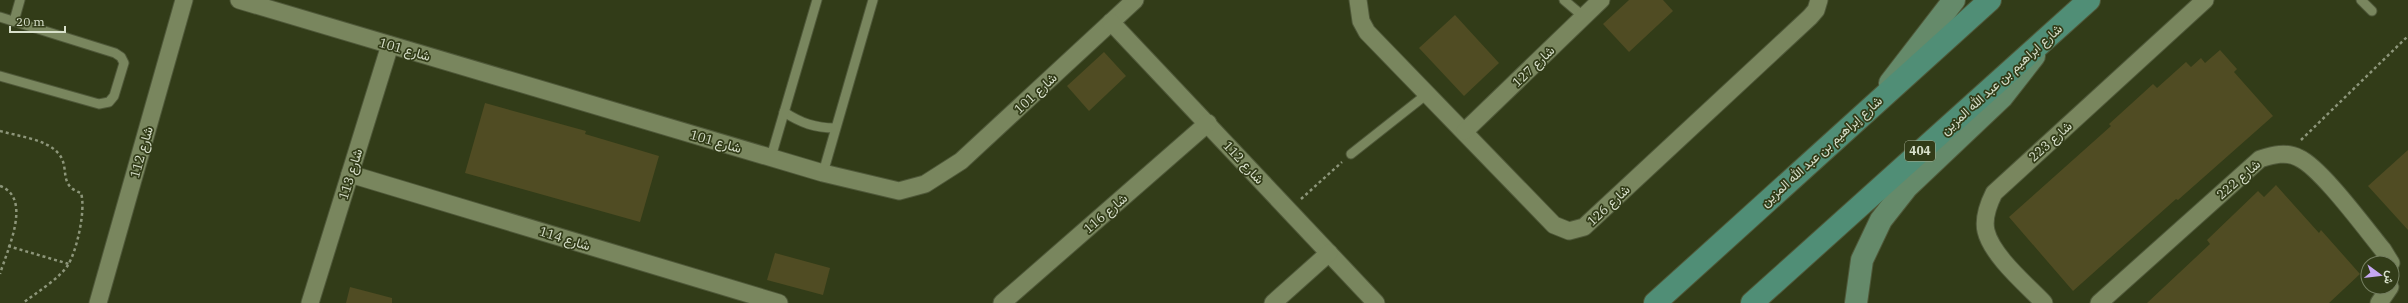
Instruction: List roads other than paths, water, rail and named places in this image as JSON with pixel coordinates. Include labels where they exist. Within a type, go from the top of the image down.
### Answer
[{"type":"main road","name":"شارع إبراهيم بن عبد الله المزين","points":[[1655,303],[1876,101],[1990,0]]},
{"type":"main road","name":"شارع ابراهيم بن عبد الله المزين","points":[[1752,303],[2089,0]]},
{"type":"street","name":"شارع 112","points":[[98,303],[184,0]]},
{"type":"street","name":"شارع 101","points":[[239,0],[822,173],[899,191],[925,184],[961,161],[1135,0]]},
{"type":"street","name":"شارع 126","points":[[1358,0],[1360,21],[1367,32],[1465,131],[1554,225],[1569,231],[1584,227],[1810,17],[1816,10],[1820,0]]},
{"type":"street","name":"شارع 127","points":[[1465,131],[1601,0]]},
{"type":"street","points":[[1876,101],[1954,0]]},
{"type":"street","name":"شارع 223","points":[[2044,303],[1991,244],[1986,231],[1985,218],[1988,205],[1994,193],[2205,0]]},
{"type":"street","name":"شارع 112","points":[[1111,22],[1208,123],[1376,303]]},
{"type":"street","points":[[1856,303],[1862,260],[1870,239],[1881,220],[1908,187],[2017,80],[2028,66],[2044,39]]},
{"type":"street","name":"شارع 113","points":[[310,303],[390,45]]},
{"type":"street","name":"شارع 116","points":[[1002,303],[1208,123]]},
{"type":"street","name":"شارع 222","points":[[2099,303],[2260,159],[2273,154],[2287,154],[2298,157],[2316,171],[2386,255]]},
{"type":"street","name":"شارع 114","points":[[350,174],[779,303]]},
{"type":"street","points":[[1273,303],[1329,253]]},
{"type":"lane","points":[[14,22],[20,0]]},
{"type":"lane","points":[[771,157],[817,0]]},
{"type":"lane","points":[[822,173],[873,0]]},
{"type":"lane","points":[[1564,0],[1584,17]]},
{"type":"lane","points":[[2361,0],[2372,11]]},
{"type":"lane","points":[[0,17],[115,53],[121,57],[124,63],[114,96],[109,102],[99,104],[0,76]]},
{"type":"lane","points":[[1351,154],[1427,94]]},
{"type":"lane","points":[[784,112],[799,122],[818,128],[836,128]]}]
